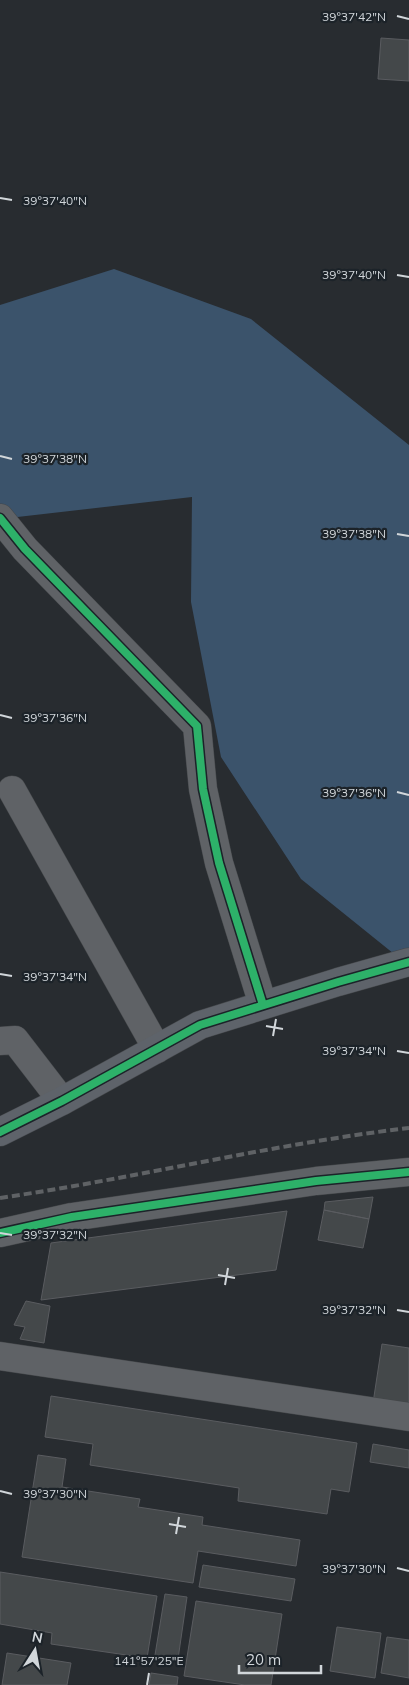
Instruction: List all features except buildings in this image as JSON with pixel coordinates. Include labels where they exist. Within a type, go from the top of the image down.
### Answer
[{"type":"street","points":[[0,518],[25,549],[196,726],[204,788],[219,863],[263,1005]]},
{"type":"street","points":[[12,790],[157,1049]]},
{"type":"street","points":[[0,1132],[62,1101],[200,1025],[409,962]]},
{"type":"street","points":[[0,1041],[15,1040],[62,1101]]},
{"type":"street","points":[[0,1233],[82,1216],[316,1181],[409,1172]]},
{"type":"street","points":[[0,1356],[409,1417]]},
{"type":"shaded area","points":[[114,269],[251,319],[409,445],[409,966],[301,879],[221,757],[191,602],[192,497],[0,519],[0,305]]},
{"type":"railway","points":[[0,1198],[307,1143],[409,1128]]},
{"type":"cycle path","points":[[0,518],[25,549],[197,726],[203,789],[219,863],[263,1005]]},
{"type":"cycle path","points":[[0,1132],[62,1101],[200,1025],[409,962]]},
{"type":"cycle path","points":[[0,1233],[72,1217],[316,1181],[409,1172]]}]
